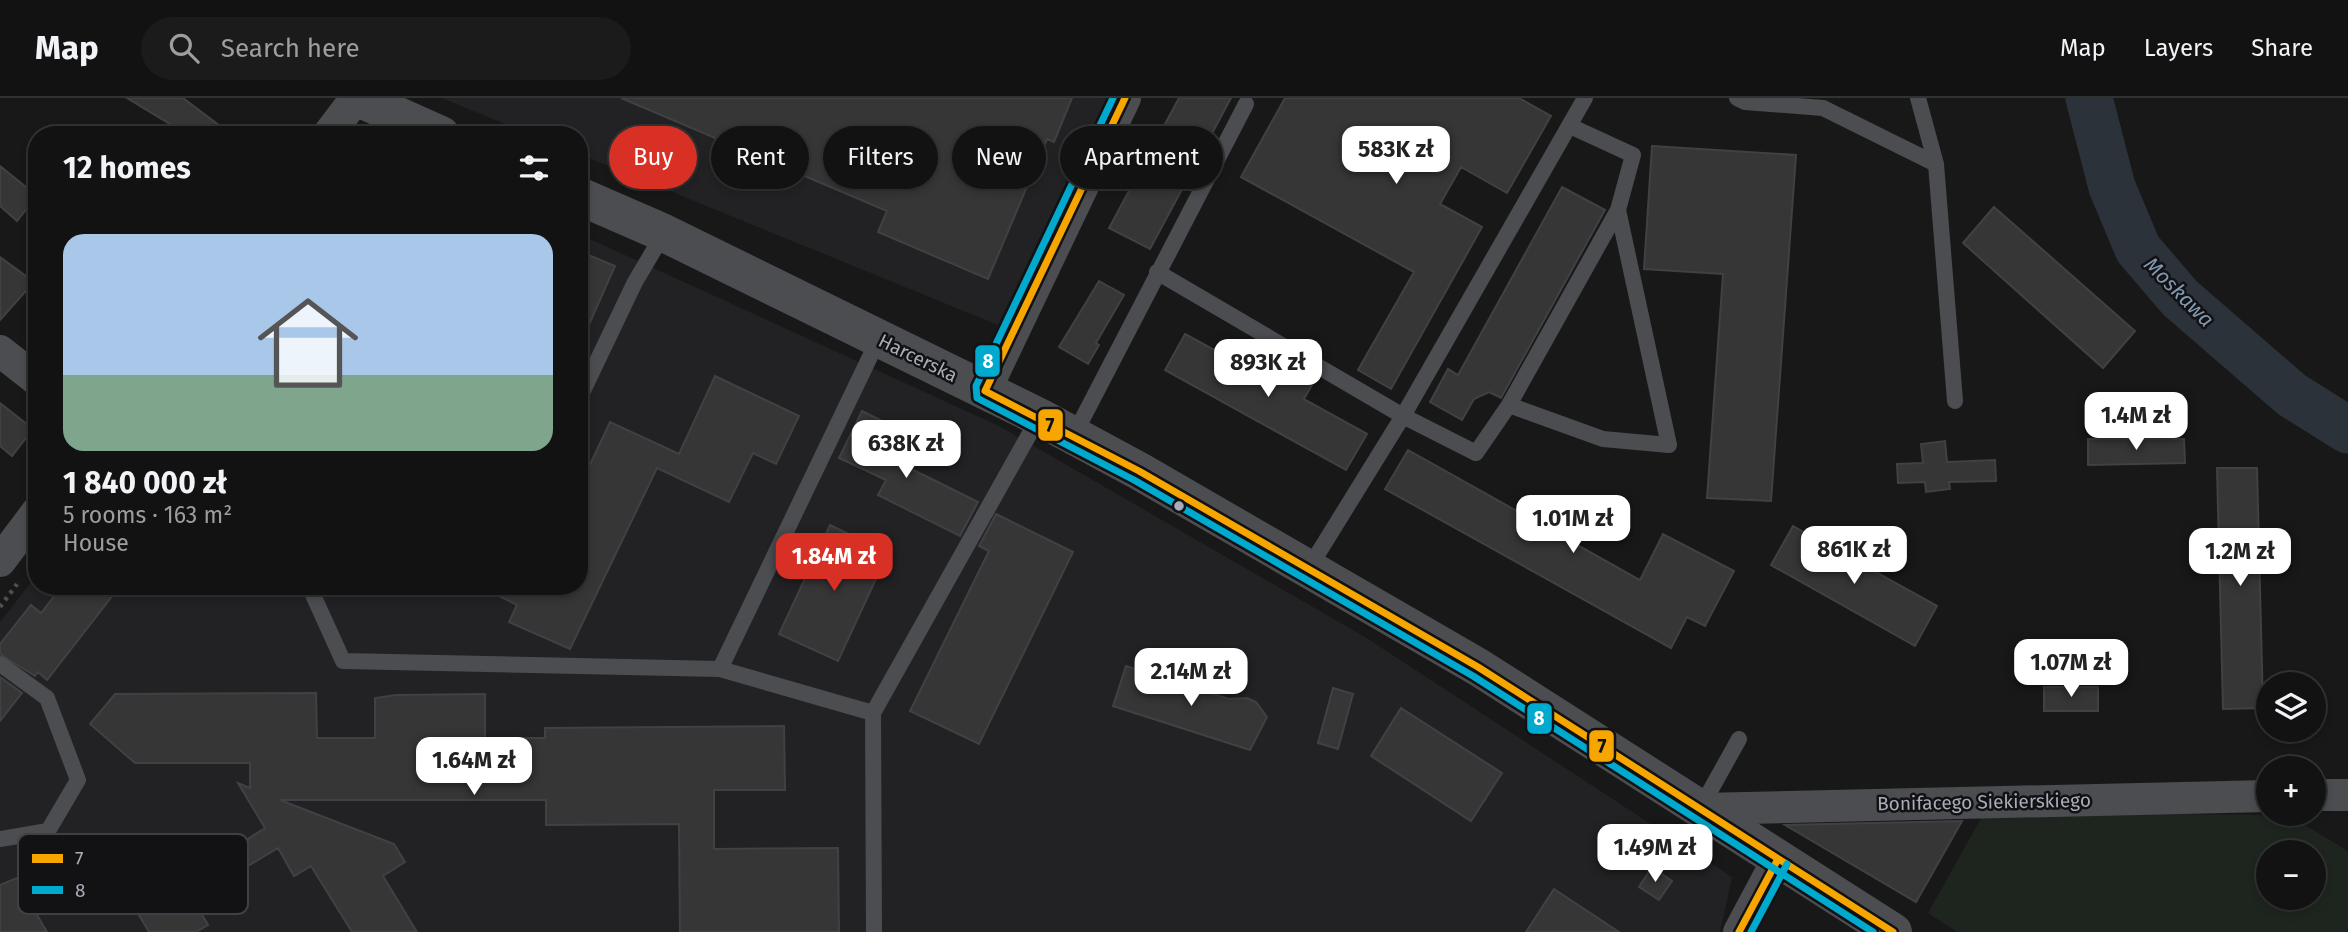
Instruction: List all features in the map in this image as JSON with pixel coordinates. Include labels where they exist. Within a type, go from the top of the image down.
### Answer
[{"type":"street","points":[[335,126],[357,98],[421,126]]},
{"type":"street","points":[[985,391],[1125,98]]},
{"type":"street","name":"Harcerska","points":[[588,199],[664,233],[1074,435],[1478,667],[1893,932]]},
{"type":"street","points":[[0,351],[28,373]]},
{"type":"street","points":[[0,561],[28,524]]},
{"type":"street","points":[[2326,795],[2348,795]]},
{"type":"street","name":"Bonifacego Siekierskiego","points":[[1700,809],[2256,796]]},
{"type":"street","points":[[1739,932],[1778,859]]},
{"type":"lane","points":[[1309,568],[1403,416],[1585,98]]},
{"type":"lane","points":[[1737,98],[1745,102],[1823,108],[1936,164]]},
{"type":"lane","points":[[1918,98],[1936,164],[1955,401]]},
{"type":"lane","points":[[1074,435],[1246,104]]},
{"type":"lane","points":[[1157,272],[1403,416],[1476,453],[1509,405],[1618,210],[1633,155],[1570,126]]},
{"type":"lane","points":[[1509,405],[1603,439],[1669,445],[1618,210]]},
{"type":"lane","points":[[588,380],[635,282],[664,233]]},
{"type":"lane","points":[[720,669],[879,338]]},
{"type":"lane","points":[[874,932],[873,713],[1039,417]]},
{"type":"lane","points":[[313,595],[343,661],[720,669],[873,713]]},
{"type":"lane","points":[[0,664],[47,698],[78,780],[48,831],[30,834]]},
{"type":"lane","points":[[1700,809],[1739,739]]},
{"type":"lane","points":[[0,839],[18,836]]},
{"type":"shaded area","points":[[442,98],[1107,98],[1094,126],[1060,126],[1060,189],[1063,189],[998,325],[665,189],[697,189],[697,126],[609,126],[609,166],[588,158],[588,126],[510,126]]},
{"type":"shaded area","points":[[588,238],[999,426],[1365,637],[1732,877],[1720,932],[0,932],[0,622],[28,586],[28,595],[588,595]]},
{"type":"shaded area","points":[[1984,813],[2256,815],[2256,826],[2306,826],[2348,851],[2348,932],[1957,932],[1928,913]]},
{"type":"building","points":[[127,98],[183,98],[220,126],[173,126]]},
{"type":"building","points":[[621,98],[1072,98],[1054,142],[1047,139],[1046,141],[1046,126],[952,126],[952,189],[1026,189],[988,279],[878,232],[887,211],[835,189],[938,189],[938,126],[823,126],[823,184],[809,178],[809,126],[711,126],[711,136],[697,130],[697,126],[687,126]]},
{"type":"building","points":[[1179,98],[1231,98],[1216,126],[1164,126]]},
{"type":"building","points":[[1285,98],[1519,98],[1551,116],[1507,193],[1461,167],[1440,204],[1482,227],[1391,389],[1358,370],[1414,272],[1241,177]]},
{"type":"building","points":[[1652,146],[1796,155],[1771,501],[1707,498],[1723,274],[1644,269]]},
{"type":"building","points":[[0,166],[28,189],[28,207],[17,221],[0,206]]},
{"type":"building","points":[[1562,187],[1605,210],[1501,398],[1489,392],[1474,399],[1462,420],[1430,402],[1448,369],[1458,375]]},
{"type":"building","points":[[1130,189],[1182,189],[1150,249],[1109,228]]},
{"type":"building","points":[[1994,207],[2135,331],[2103,368],[1963,243]]},
{"type":"building","points":[[588,255],[615,266],[588,327]]},
{"type":"building","points":[[0,257],[28,278],[28,289],[0,320]]},
{"type":"building","points":[[1099,281],[1124,295],[1096,343],[1099,345],[1088,364],[1059,347]]},
{"type":"building","points":[[1185,334],[1249,369],[1257,355],[1312,385],[1304,399],[1367,434],[1346,470],[1165,370]]},
{"type":"building","points":[[715,376],[799,416],[776,464],[753,453],[729,502],[657,468],[570,649],[509,622],[517,605],[497,595],[588,595],[588,469],[610,422],[679,454]]},
{"type":"building","points":[[0,403],[28,425],[28,435],[12,456],[0,446]]},
{"type":"building","points":[[862,411],[888,424],[875,451],[978,502],[960,536],[878,495],[886,480],[839,458]]},
{"type":"building","points":[[2088,439],[2184,439],[2185,463],[2088,465]]},
{"type":"building","points":[[1945,441],[1947,462],[1995,460],[1996,481],[1949,482],[1950,489],[1926,492],[1925,482],[1898,483],[1897,464],[1923,463],[1921,444]]},
{"type":"building","points":[[1408,450],[1640,580],[1663,534],[1734,571],[1705,626],[1687,617],[1671,648],[1385,489]]},
{"type":"building","points":[[2217,468],[2257,468],[2262,672],[2256,672],[2256,708],[2223,709]]},
{"type":"building","points":[[996,514],[1073,552],[979,744],[910,711],[989,551],[979,546]]},
{"type":"building","points":[[830,525],[888,553],[838,661],[779,634]]},
{"type":"building","points":[[1793,526],[1937,606],[1915,646],[1771,565]]},
{"type":"building","points":[[55,595],[113,595],[47,680],[38,672],[35,676],[0,654],[0,644],[31,605],[41,613]]},
{"type":"building","points":[[1126,666],[1229,699],[1247,698],[1256,702],[1267,717],[1250,750],[1113,706]]},
{"type":"building","points":[[0,677],[22,693],[0,721]]},
{"type":"building","points":[[2044,687],[2098,687],[2098,711],[2044,711]]},
{"type":"building","points":[[1333,688],[1353,694],[1338,749],[1318,743]]},
{"type":"building","points":[[316,693],[317,738],[375,738],[375,698],[396,695],[485,694],[485,738],[545,738],[545,728],[784,726],[785,790],[714,790],[714,849],[838,848],[839,932],[680,932],[679,824],[546,825],[546,800],[280,800],[394,844],[405,862],[383,876],[417,932],[352,932],[311,866],[294,876],[278,848],[248,866],[248,839],[265,828],[238,783],[250,788],[250,763],[135,763],[90,724],[115,694]]},
{"type":"building","points":[[1401,708],[1502,773],[1471,821],[1371,756]]},
{"type":"building","points":[[1962,821],[1916,902],[1785,825]]},
{"type":"building","points":[[1652,867],[1672,881],[1659,900],[1639,887]]},
{"type":"building","points":[[18,877],[18,914],[36,914],[47,932],[0,932],[0,885]]},
{"type":"building","points":[[1554,889],[1619,932],[1526,932]]},
{"type":"building","points":[[138,914],[202,914],[208,925],[196,932],[149,932]]},
{"type":"waterway","name":"Moskawa","points":[[2089,98],[2112,187],[2138,249],[2180,298],[2292,395],[2348,430]]},
{"type":"transit line","name":"8","points":[[1113,98],[976,386],[977,398],[1134,480],[1473,676],[1873,932]]},
{"type":"transit line","name":"7","points":[[1125,98],[985,391],[1139,471],[1478,667],[1893,932]]},
{"type":"transit line","name":"7","points":[[1739,932],[1778,859]]},
{"type":"transit line","name":"8","points":[[1751,932],[1787,864]]}]
